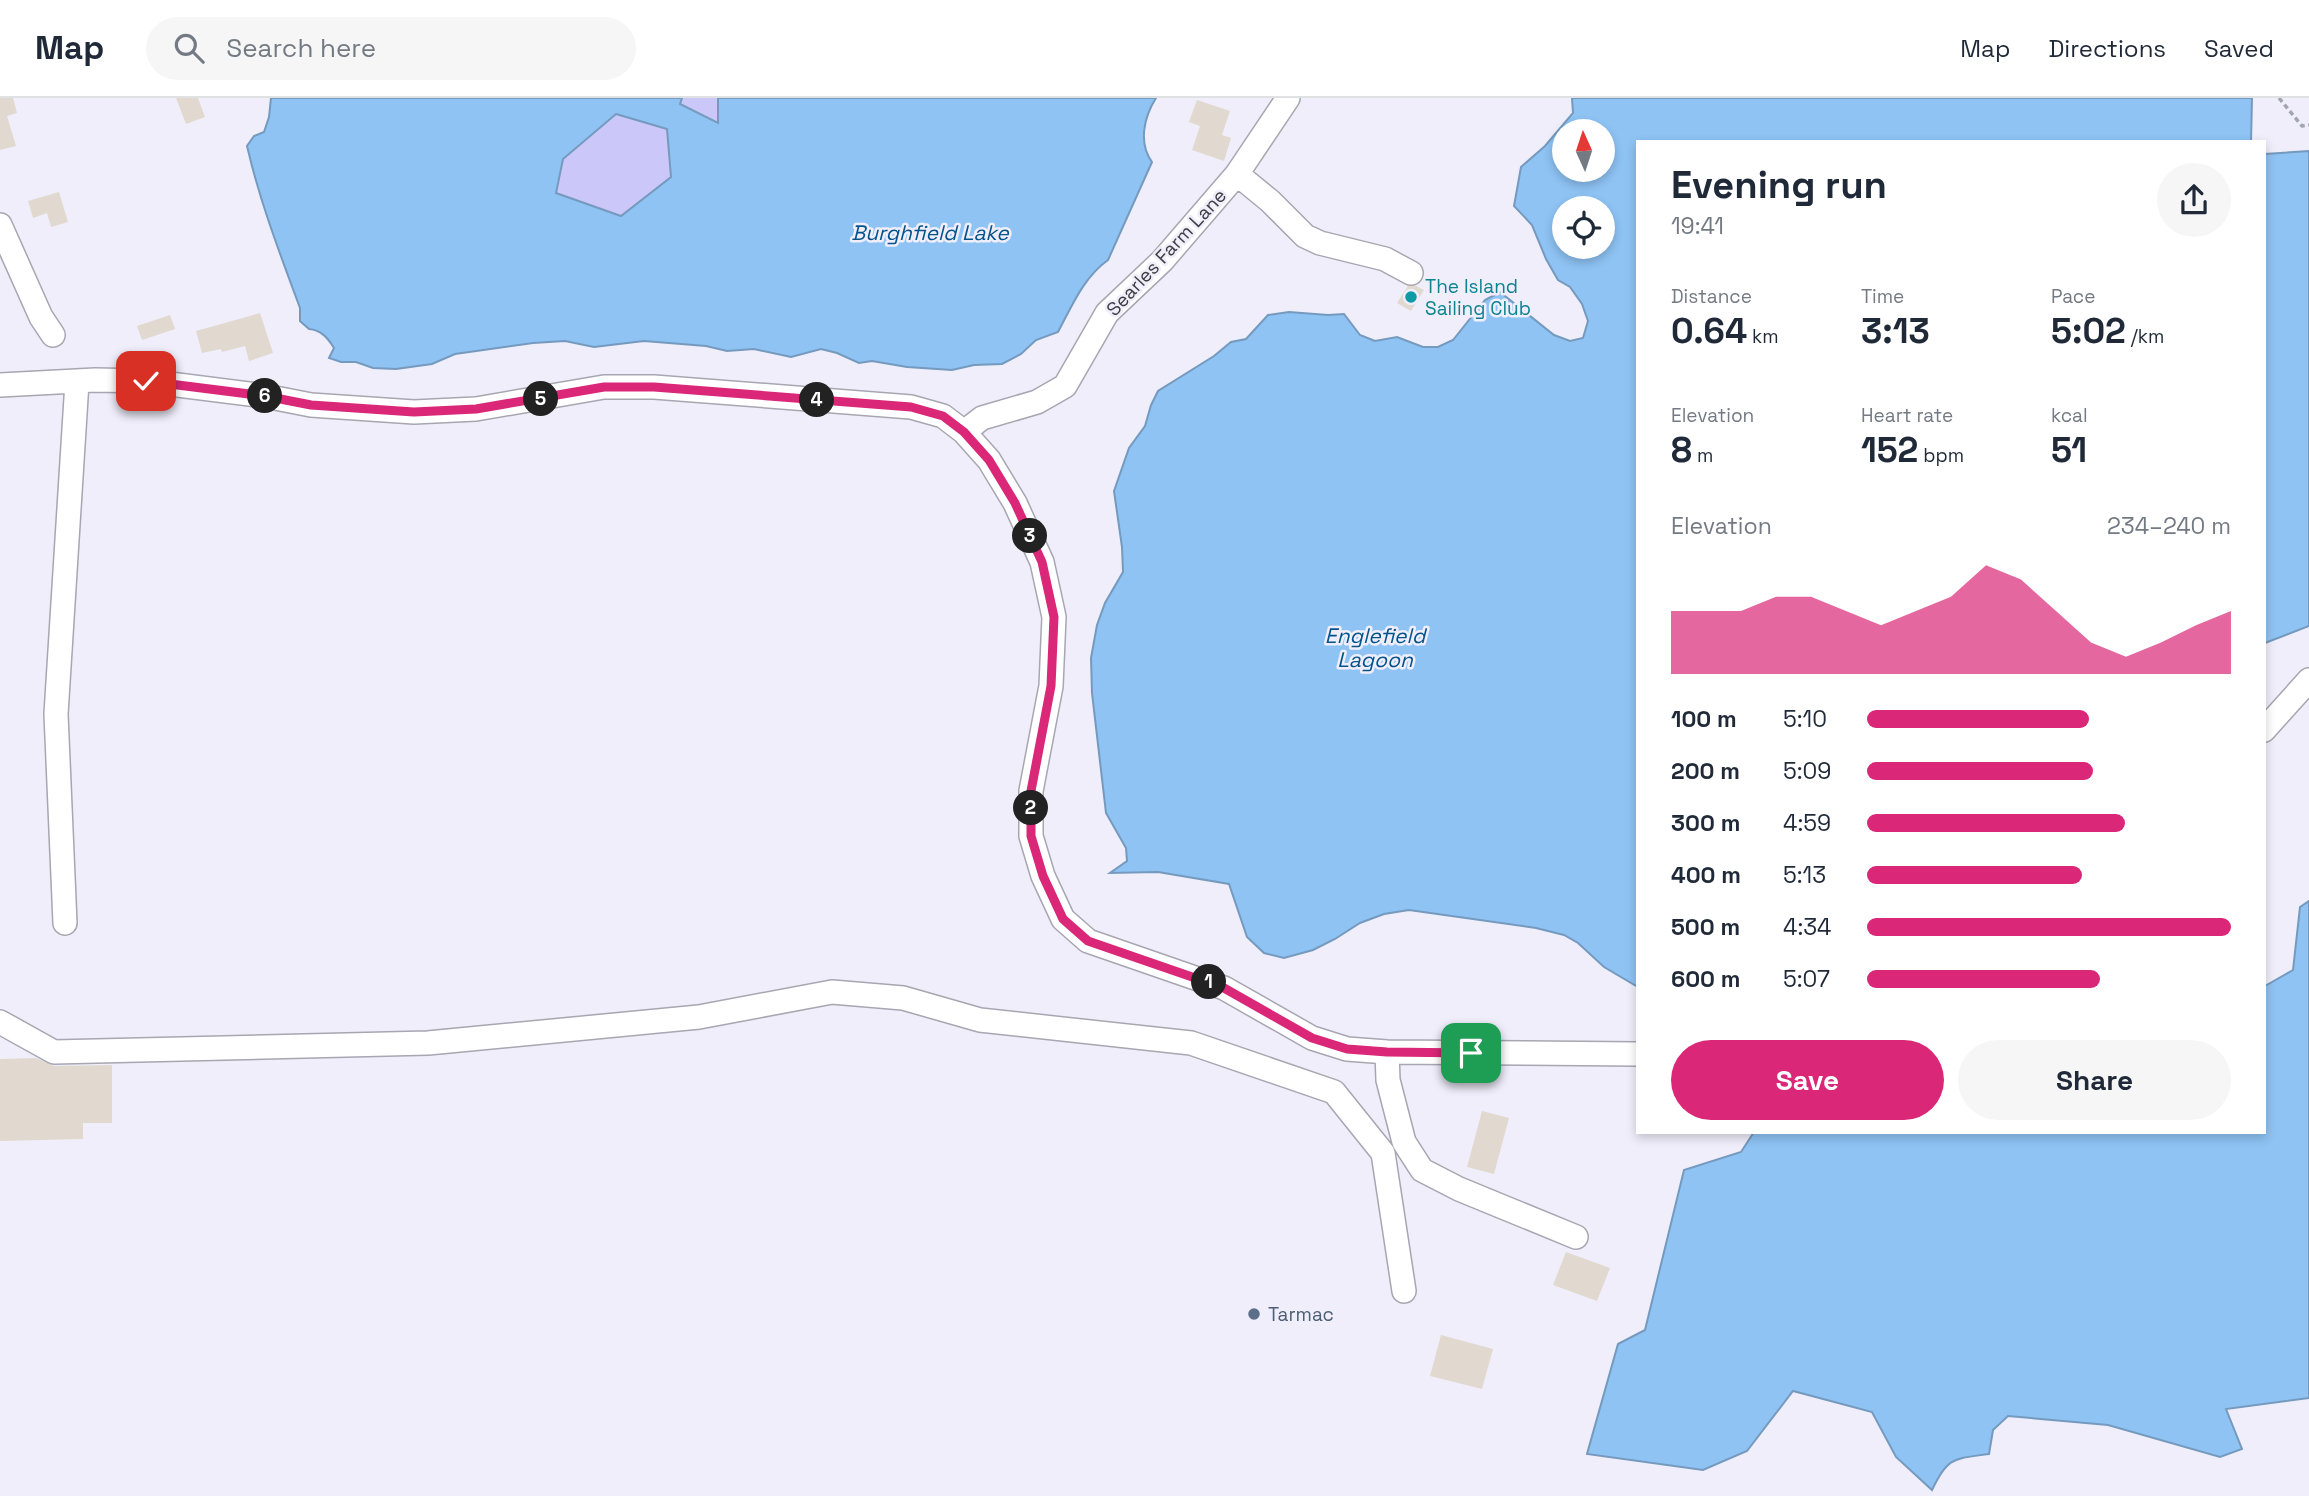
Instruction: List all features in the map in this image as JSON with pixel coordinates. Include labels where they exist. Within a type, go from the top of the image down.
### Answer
[{"type":"street","name":"Searles Farm Lane","points":[[964,432],[982,418],[1037,402],[1065,386],[1107,313],[1163,261],[1237,174],[1288,98]]},
{"type":"street","points":[[1237,174],[1270,201],[1305,236],[1340,250],[1385,259],[1411,273]]},
{"type":"street","points":[[0,225],[42,327]]},
{"type":"street","points":[[0,385],[146,381],[265,396],[311,405],[414,412],[476,409],[604,387],[654,387],[911,407],[943,416],[964,432],[989,460],[1015,503],[1042,562],[1054,617],[1051,686],[1031,791],[1031,836],[1043,876],[1063,919],[1088,941],[1224,988],[1312,1038],[1347,1049],[1387,1052],[1636,1054]]},
{"type":"street","points":[[65,923],[56,714],[77,382]]},
{"type":"street","points":[[2266,728],[2309,680]]},
{"type":"street","points":[[1,1021],[54,1052],[428,1043],[699,1017],[832,992],[902,998],[980,1020],[1191,1043],[1334,1092],[1384,1153],[1405,1291]]},
{"type":"street","points":[[1387,1052],[1388,1080],[1404,1142],[1422,1170],[1459,1189],[1576,1237]]},
{"type":"path","points":[[2279,98],[2302,126],[2309,125]]},
{"type":"shaded area","points":[[682,98],[718,98],[719,123],[679,104]]},
{"type":"shaded area","points":[[616,114],[667,129],[671,177],[621,216],[556,193],[563,159]]},
{"type":"water","name":"Burghfield Lake","points":[[271,98],[682,98],[680,104],[718,123],[718,98],[1156,98],[1148,113],[1144,130],[1145,147],[1152,162],[1108,260],[1085,284],[1058,332],[1036,340],[1021,354],[1002,364],[974,365],[952,370],[872,361],[859,363],[821,349],[791,357],[754,349],[727,351],[706,346],[644,341],[594,347],[565,341],[533,343],[455,354],[432,364],[396,369],[373,368],[329,358],[334,348],[329,341],[300,321],[300,308],[252,167],[247,146],[254,136],[264,132]],"holes":[[[616,114],[667,129],[671,177],[621,216],[556,193],[563,159]]]},
{"type":"water","name":"Englefield Lagoon","points":[[1572,98],[2252,98],[2251,140],[1636,140],[1636,986],[1604,967],[1578,943],[1564,935],[1536,928],[1409,910],[1384,914],[1360,923],[1313,950],[1284,958],[1264,953],[1247,937],[1229,884],[1158,872],[1110,873],[1127,861],[1126,848],[1106,813],[1092,693],[1091,658],[1097,625],[1105,603],[1123,572],[1114,491],[1129,448],[1145,426],[1158,391],[1214,356],[1231,342],[1246,339],[1268,315],[1289,312],[1344,314],[1360,335],[1375,341],[1397,337],[1423,347],[1438,347],[1453,340],[1485,300],[1500,292],[1554,335],[1570,341],[1583,338],[1588,321],[1582,304],[1570,287],[1558,280],[1532,225],[1514,206],[1521,167],[1552,138],[1552,182],[1615,182],[1615,119],[1568,119],[1573,113]]},
{"type":"water","points":[[2309,151],[2309,626],[2266,643],[2266,154]]},
{"type":"water","points":[[2309,901],[2309,1398],[2226,1409],[2242,1449],[2220,1457],[2108,1425],[2008,1416],[1993,1430],[1989,1454],[1953,1461],[1943,1471],[1932,1490],[1896,1457],[1872,1412],[1793,1391],[1747,1451],[1703,1470],[1587,1454],[1618,1344],[1645,1330],[1684,1170],[1741,1152],[1753,1134],[2266,1134],[2266,985],[2293,970],[2300,907]]},
{"type":"building","points":[[0,98],[13,98],[17,113],[7,116],[16,146],[0,150]]},
{"type":"building","points":[[176,98],[198,98],[205,117],[186,124]]},
{"type":"building","points":[[1197,100],[1230,111],[1222,135],[1231,138],[1224,161],[1192,150],[1200,126],[1189,122]]},
{"type":"building","points":[[59,192],[68,222],[51,227],[47,213],[33,218],[28,201]]},
{"type":"building","name":"The Island Sailing Club","points":[[1408,286],[1424,290],[1411,311],[1397,303]]},
{"type":"building","points":[[260,313],[273,353],[249,361],[245,346],[222,352],[221,349],[202,353],[196,331]]},
{"type":"building","points":[[170,315],[175,329],[142,340],[137,326]]},
{"type":"building","points":[[36,1058],[54,1066],[112,1065],[112,1123],[83,1123],[83,1139],[0,1141],[0,1059]]},
{"type":"building","points":[[1482,1111],[1509,1118],[1494,1174],[1467,1167]]},
{"type":"building","points":[[1566,1252],[1610,1268],[1597,1301],[1553,1285]]},
{"type":"building","points":[[1441,1335],[1493,1349],[1482,1389],[1430,1376]]},
{"type":"place","name":"The Island Sailing Club","points":[[1411,297]]},
{"type":"place","name":"Tarmac","points":[[1254,1314]]},
{"type":"route","points":[[146,381],[265,396],[311,405],[414,412],[476,409],[604,387],[654,387],[911,407],[943,416],[964,432],[989,460],[1015,503],[1042,562],[1054,617],[1051,686],[1031,791],[1031,836],[1043,876],[1063,919],[1088,941],[1224,988],[1312,1038],[1347,1049],[1471,1053]]}]
